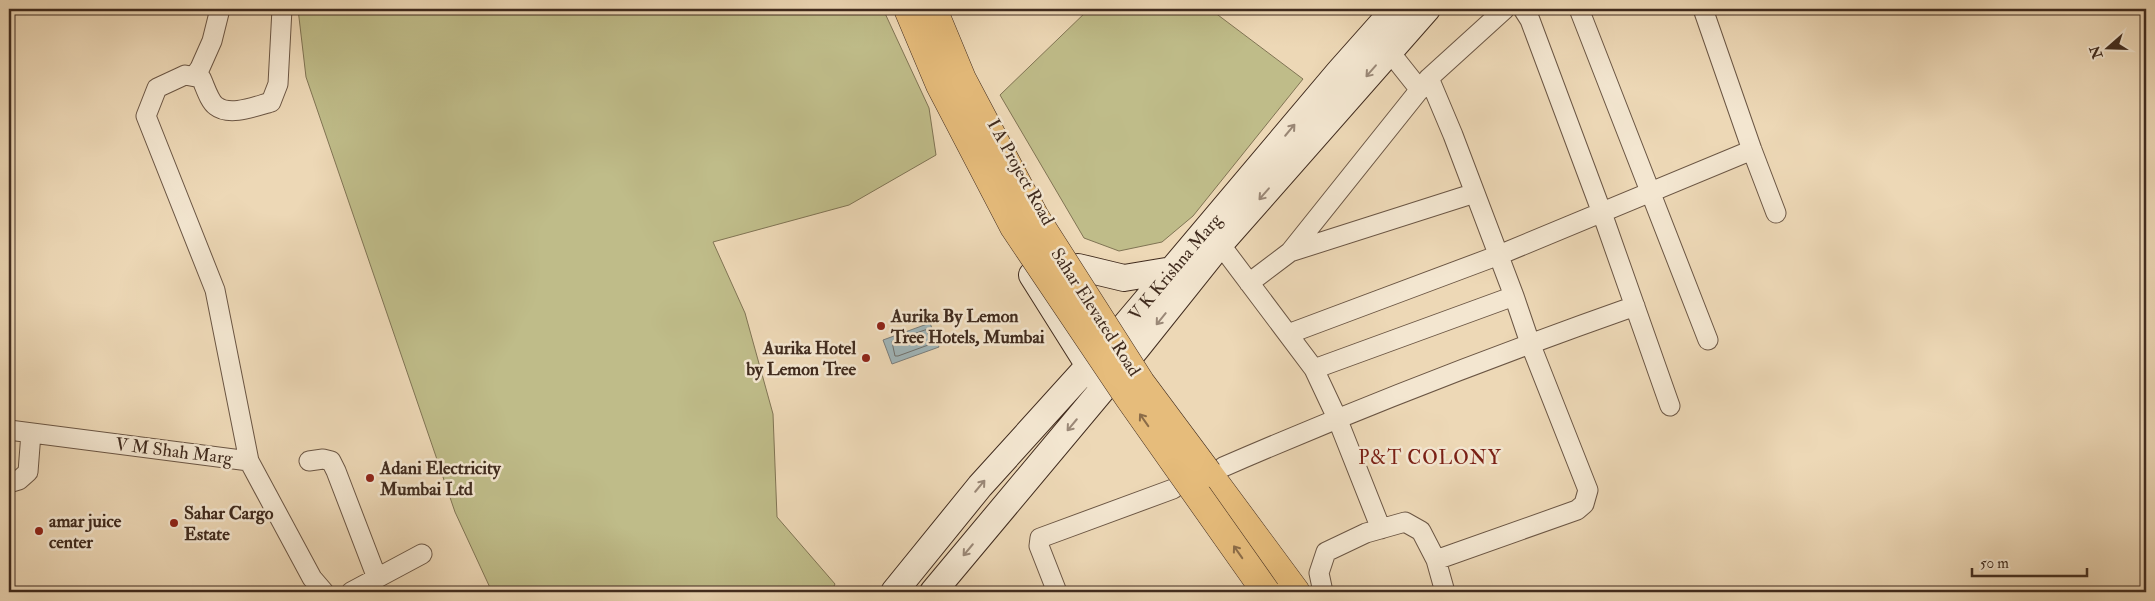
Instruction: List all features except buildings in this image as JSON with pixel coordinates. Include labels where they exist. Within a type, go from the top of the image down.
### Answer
[{"type":"main road","points":[[894,9],[908,43],[954,139],[1009,238],[1061,324],[1103,387]]},
{"type":"main road","name":"Sahar Elevated Road","points":[[908,9],[940,85],[1014,227],[1129,398],[1266,592]]},
{"type":"main road","name":"Sahar Elevated Road","points":[[933,9],[962,79],[1035,217],[1141,383],[1296,592]]},
{"type":"main road","name":"I A Project Road","points":[[942,9],[970,76],[1020,176],[1078,267],[1130,338]]},
{"type":"main road","name":"V K Krishna Marg","points":[[933,592],[1103,387],[1130,338],[1172,270],[1339,72],[1395,9]]},
{"type":"main road","name":"V K Krishna Marg","points":[[894,592],[980,486],[1064,392],[1088,366],[1130,338],[1220,244],[1427,9]]},
{"type":"main road","points":[[1078,267],[1124,278],[1172,270]]},
{"type":"main road","points":[[1061,324],[1069,356],[1064,392]]},
{"type":"street","points":[[195,75],[212,41],[220,9]]},
{"type":"street","points":[[250,461],[215,290],[146,116],[157,88],[185,75],[195,75],[201,78],[215,106],[227,111],[271,102],[278,84],[282,9]]},
{"type":"street","points":[[1249,283],[1290,252],[1425,84],[1505,9]]},
{"type":"street","points":[[1523,9],[1530,20],[1602,213],[1670,406]]},
{"type":"street","points":[[1579,9],[1708,340]]},
{"type":"street","points":[[1703,9],[1776,213]]},
{"type":"street","points":[[1389,51],[1425,84],[1475,193],[1530,343],[1588,490],[1584,504],[1577,510],[1436,560]]},
{"type":"street","points":[[1288,334],[1499,255],[1752,150]]},
{"type":"street","points":[[1290,252],[1475,193]]},
{"type":"street","points":[[1220,244],[1314,369],[1337,418],[1381,529]]},
{"type":"street","points":[[1314,369],[1514,296]]},
{"type":"street","points":[[1223,467],[1337,418],[1530,343],[1635,306]]},
{"type":"street","name":"V M Shah Marg","points":[[9,430],[250,461],[312,578],[324,592]]},
{"type":"street","points":[[9,483],[19,480],[28,472],[31,433]]},
{"type":"street","points":[[310,461],[323,459],[331,461],[377,578]]},
{"type":"street","points":[[1057,592],[1039,546],[1040,538],[1173,489]]},
{"type":"street","points":[[1323,592],[1318,573],[1326,552],[1366,534],[1405,522],[1421,531],[1436,560],[1445,592]]},
{"type":"street","points":[[351,592],[422,554]]},
{"type":"shaded area","points":[[298,9],[883,9],[929,108],[936,155],[849,205],[713,242],[745,313],[773,414],[777,517],[835,584],[831,592],[492,592],[455,512],[306,77]]},
{"type":"shaded area","points":[[1089,9],[1210,9],[1303,79],[1193,216],[1162,242],[1119,251],[1084,238],[1000,95]]},
{"type":"water","points":[[930,323],[939,347],[892,364],[883,340]]},
{"type":"place","name":"Aurika By Lemon Tree Hotels, Mumbai","points":[[881,326]]},
{"type":"place","name":"Aurika Hotel by Lemon Tree","points":[[866,358]]},
{"type":"place","name":"Adani Electricity Mumbai Ltd","points":[[370,478]]},
{"type":"place","name":"Sahar Cargo Estate","points":[[174,523]]},
{"type":"place","name":"amar juice center","points":[[39,531]]},
{"type":"district","name":"P&T COLONY","points":[[1430,457]]}]
